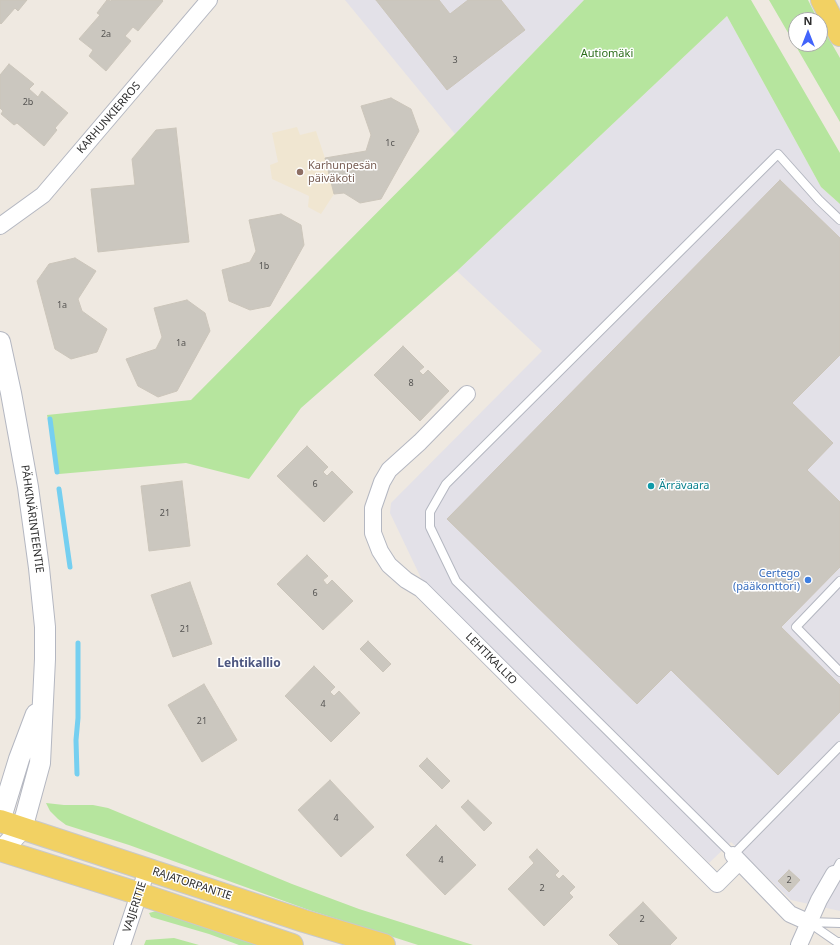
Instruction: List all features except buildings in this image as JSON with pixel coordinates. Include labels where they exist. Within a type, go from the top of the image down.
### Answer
[{"type":"main road","points":[[822,0],[840,35]]},
{"type":"main road","name":"RAJATORPANTIE","points":[[0,822],[304,921],[384,945]]},
{"type":"main road","points":[[1,850],[140,894],[292,945]]},
{"type":"street","name":"KARHUNKIERROS","points":[[0,226],[43,194],[209,0]]},
{"type":"street","name":"PÄHKINÄRINTEENTIE","points":[[0,342],[28,487],[45,627],[40,763],[22,829],[1,850]]},
{"type":"street","name":"LEHTIKALLIO","points":[[467,394],[390,470],[382,482],[373,508],[373,533],[380,551],[390,565],[406,580],[421,589],[717,884],[736,859]]},
{"type":"street","name":"PÄHKINÄRINTEENTIE","points":[[1,850],[0,822],[19,759],[42,698]]},
{"type":"street","points":[[736,859],[790,914],[808,922]]},
{"type":"street","points":[[799,945],[808,922],[837,868]]},
{"type":"street","name":"VAIJERITIE","points":[[122,945],[147,870]]},
{"type":"lane","points":[[840,220],[819,200],[778,154],[446,484],[430,512],[430,527],[456,581],[736,859],[840,746]]},
{"type":"lane","points":[[840,581],[796,627],[840,672]]},
{"type":"lane","points":[[808,922],[840,923]]},
{"type":"lane","points":[[808,922],[840,942]]},
{"type":"shaded area","points":[[345,0],[584,0],[455,134]]},
{"type":"shaded area","points":[[727,16],[821,187],[840,204],[840,911],[791,900],[731,842],[709,863],[421,578],[390,513],[391,503],[542,351],[457,271]]},
{"type":"shaded area","name":"Karhunpesän päiväkoti","points":[[297,127],[300,135],[316,131],[325,158],[334,194],[321,214],[308,207],[309,196],[272,179],[270,165],[278,162],[272,133]]},
{"type":"green space","name":"Autiomäki","points":[[584,0],[751,0],[840,153],[840,204],[821,187],[727,16],[457,271],[301,408],[249,479],[186,463],[59,474],[47,415],[191,400],[455,134]]},
{"type":"green space","points":[[769,0],[808,0],[814,12],[788,12],[788,33]]},
{"type":"green space","points":[[828,37],[840,58],[840,122],[799,52],[828,52]]},
{"type":"green space","points":[[46,803],[64,805],[93,805],[108,808],[292,884],[359,909],[473,945],[418,945],[309,910],[129,845],[66,825],[50,811]]},
{"type":"green space","points":[[160,910],[275,945],[239,945],[209,934],[151,917],[149,913]]},
{"type":"green space","points":[[174,938],[199,945],[144,945],[146,940]]},
{"type":"waterway","points":[[50,419],[57,472]]},
{"type":"waterway","points":[[59,489],[70,567]]},
{"type":"waterway","points":[[77,774],[76,740],[78,718],[78,643]]},
{"type":"place","name":"Karhunpesän päiväkoti","points":[[300,172]]},
{"type":"place","name":"Ärrävaara","points":[[651,486]]},
{"type":"place","name":"Certego (pääkonttori)","points":[[808,580]]},
{"type":"district","name":"Lehtikallio","points":[[249,664]]}]
